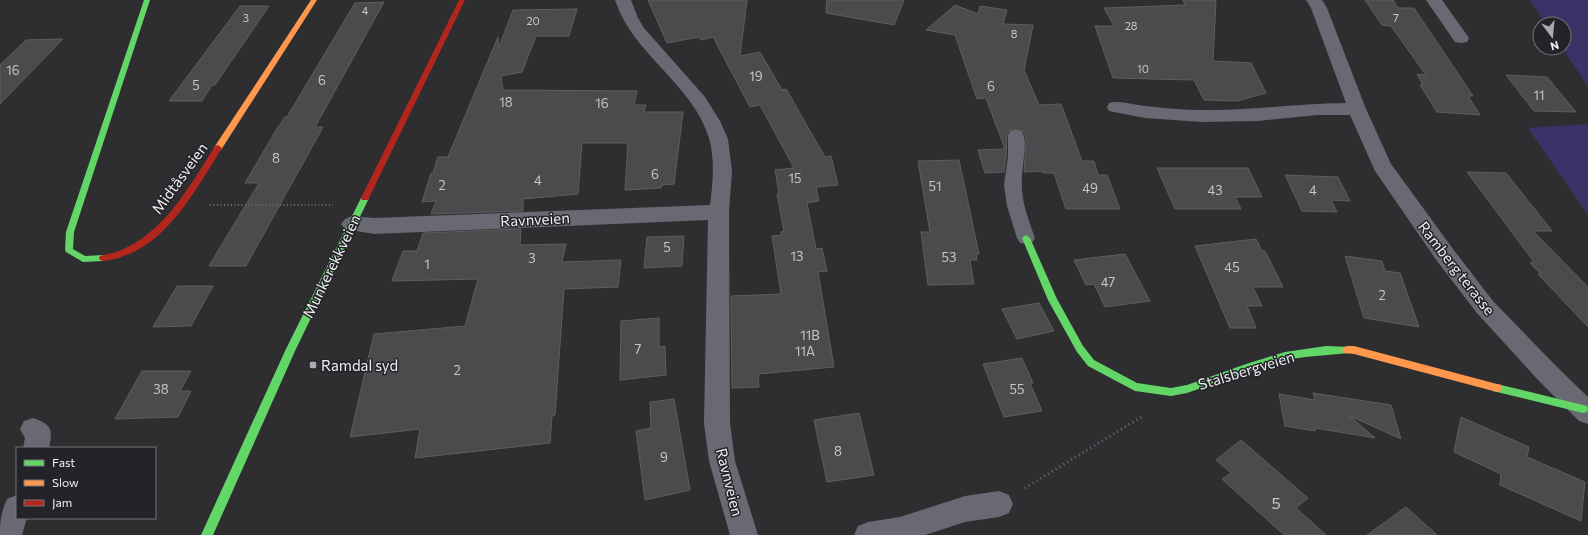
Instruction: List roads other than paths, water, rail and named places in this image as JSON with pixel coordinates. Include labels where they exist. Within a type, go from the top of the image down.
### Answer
[{"type":"street","name":"Midtåsveien","points":[[147,0],[70,232],[70,250],[83,259],[108,258],[120,255],[141,245],[171,216],[180,205],[314,0]]},
{"type":"street","name":"Munkerekkveien","points":[[207,535],[290,351],[462,0]]},
{"type":"street","name":"Ravnveien","points":[[623,0],[630,20],[640,35],[683,82],[707,114],[716,131],[719,142],[721,165],[719,212],[717,423],[722,461],[744,535]]},
{"type":"street","name":"Ramberg terasse","points":[[1314,0],[1319,8],[1382,166],[1445,255],[1485,307],[1548,374],[1586,411]]},
{"type":"street","points":[[1434,0],[1461,38]]},
{"type":"street","points":[[1116,107],[1145,112],[1197,116],[1258,115],[1317,109],[1358,109]]},
{"type":"street","name":"Ravnveien","points":[[352,224],[374,226],[719,212]]},
{"type":"street","name":"Stalsbergveien","points":[[1026,238],[1053,300],[1080,349],[1091,363],[1135,387],[1171,392],[1187,389],[1281,356],[1324,349],[1354,350],[1586,411]]},
{"type":"street","points":[[868,535],[900,530],[965,509],[999,504]]},
{"type":"street","points":[[8,535],[16,511]]},
{"type":"lane","points":[[1016,135],[1016,156],[1012,185],[1015,206],[1026,238]]},
{"type":"place","name":"Ramdal syd","points":[[313,365]]}]
